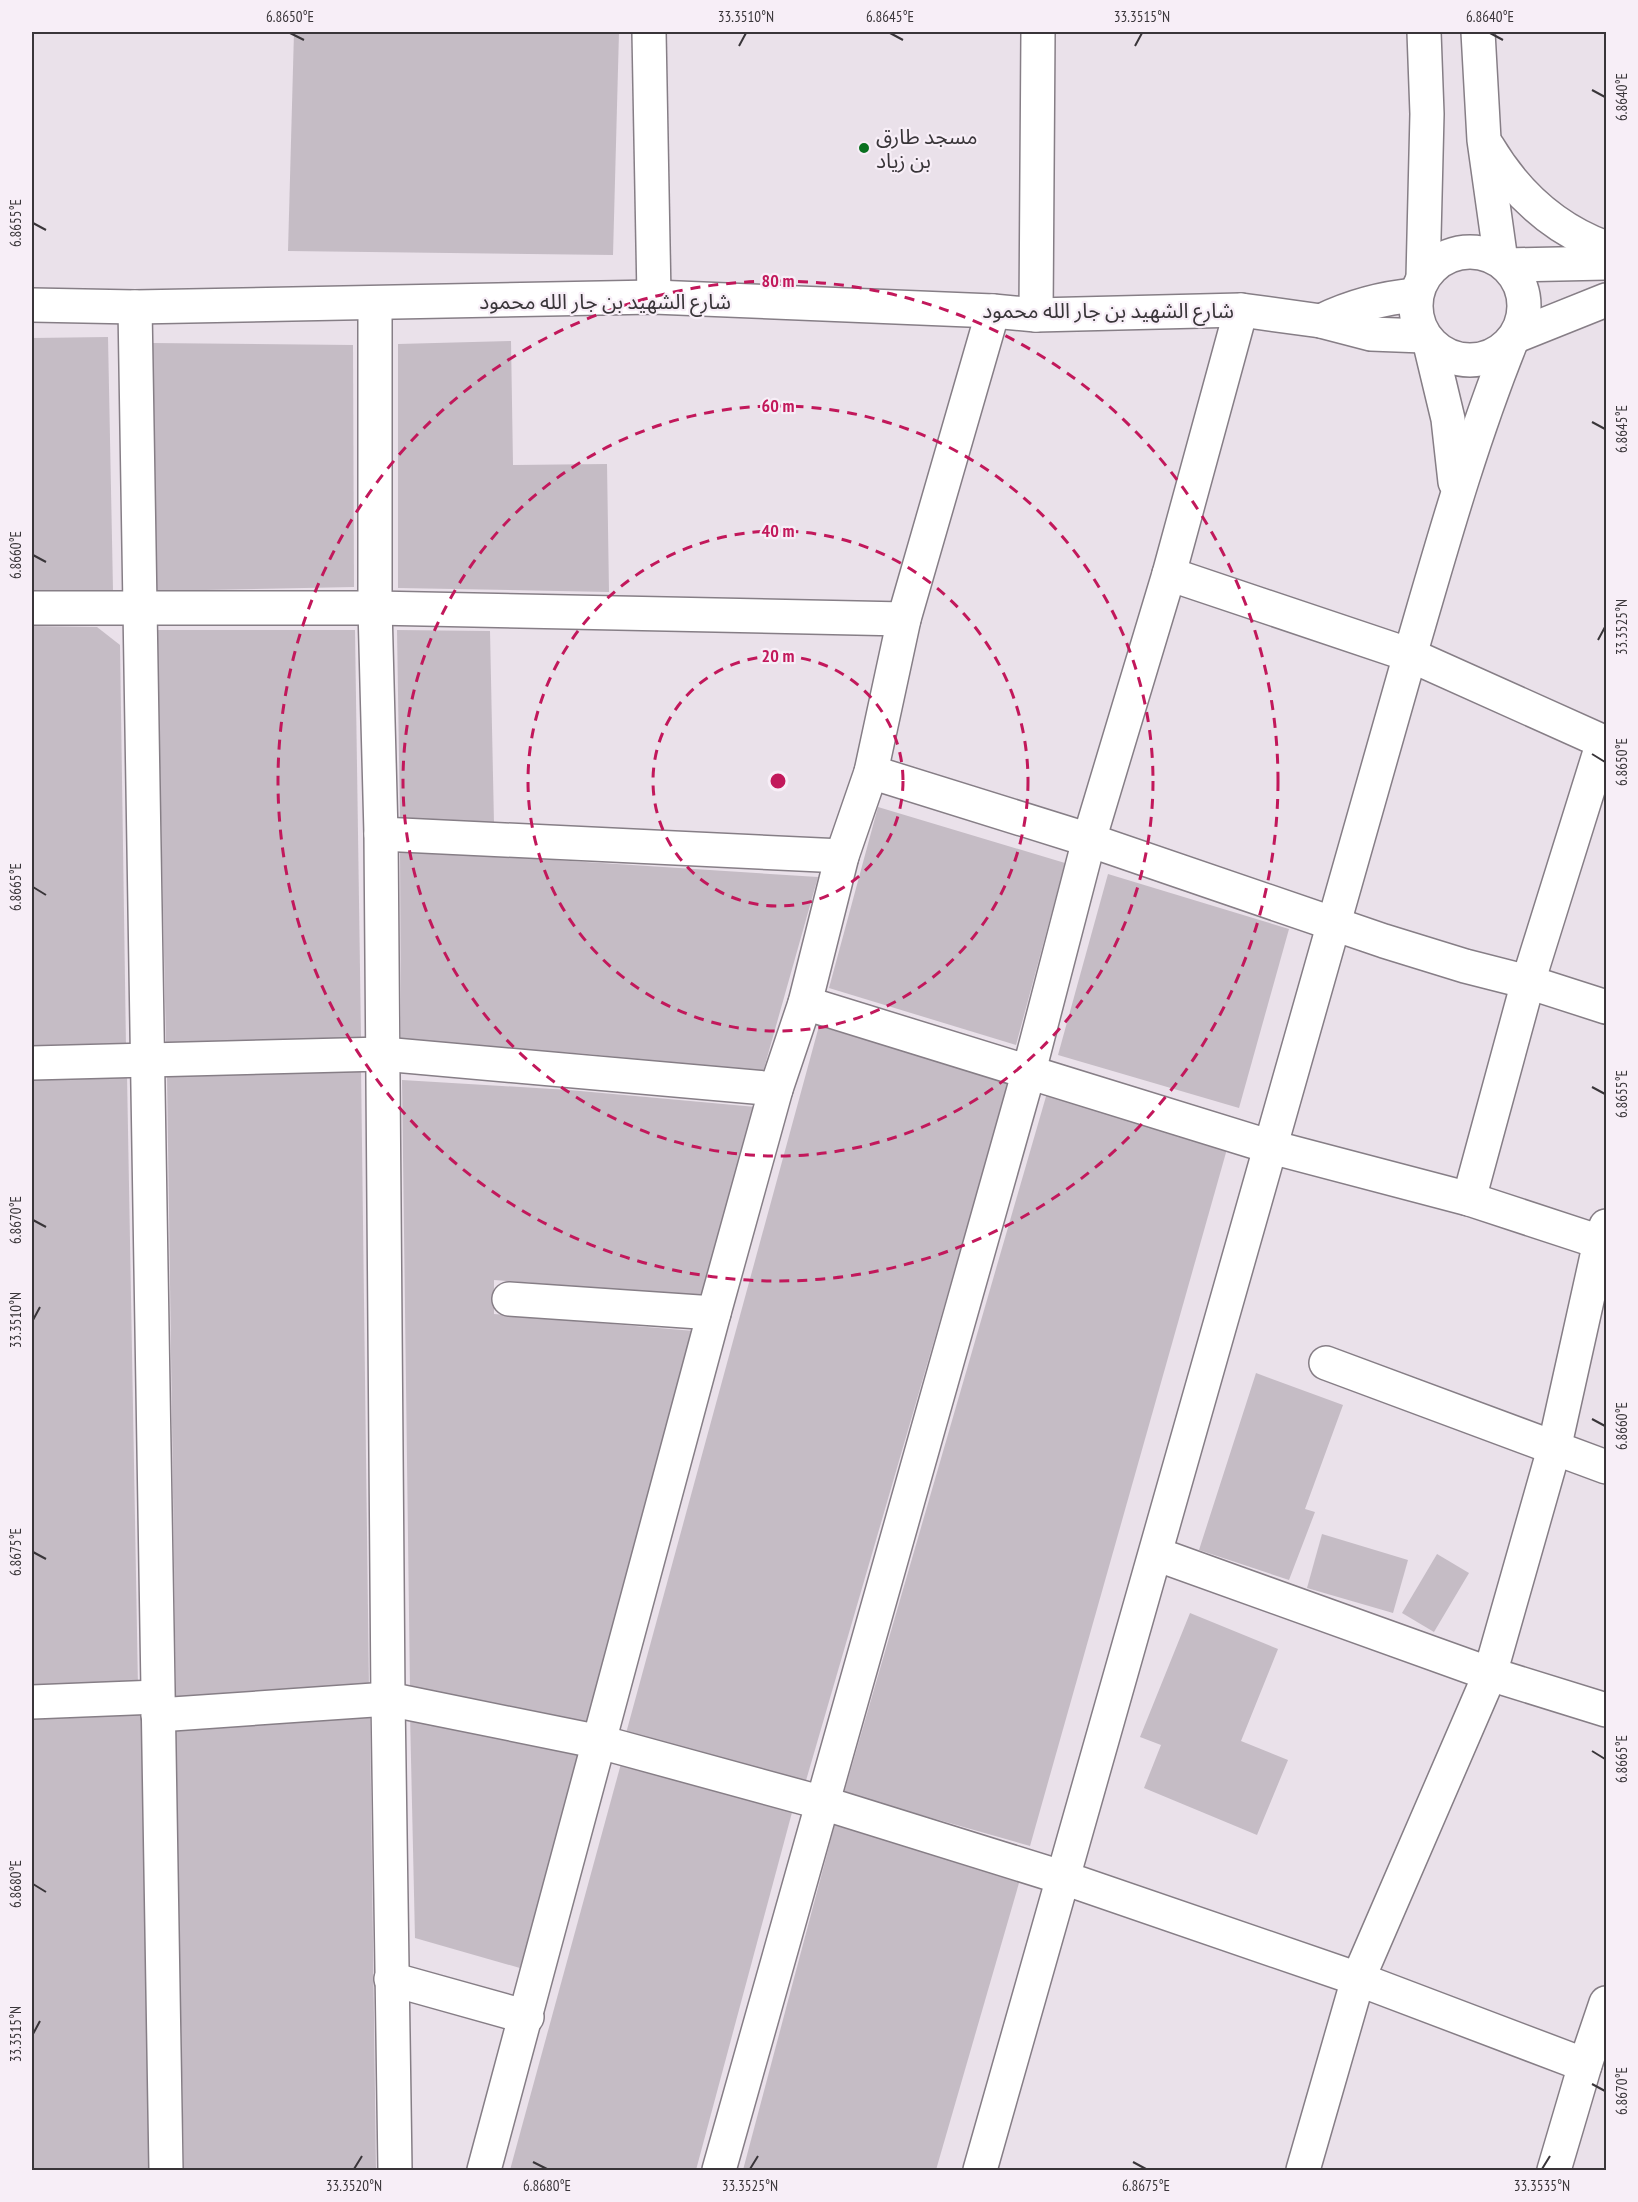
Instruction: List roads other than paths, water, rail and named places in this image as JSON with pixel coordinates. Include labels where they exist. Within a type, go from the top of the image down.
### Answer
[{"type":"street","points":[[649,32],[654,297]]},
{"type":"street","points":[[1036,315],[1038,32]]},
{"type":"street","points":[[1424,32],[1427,114],[1420,286],[1416,316],[1427,340],[1448,419],[1454,458],[1456,496]]},
{"type":"street","points":[[1478,32],[1484,140],[1503,263]]},
{"type":"street","points":[[1484,140],[1505,174],[1539,211],[1563,228],[1606,248]]},
{"type":"street","points":[[980,2170],[1456,496],[1481,418],[1522,322],[1524,298],[1516,276],[1503,263],[1485,254],[1467,251],[1450,255],[1435,264],[1420,286]]},
{"type":"street","points":[[1503,263],[1606,263]]},
{"type":"street","name":"شارع الشهيد بن جار الله محمود","points":[[1321,321],[1420,286]]},
{"type":"street","name":"شارع الشهيد بن جار الله محمود","points":[[32,305],[135,307],[654,297],[993,311],[1036,315],[1241,310],[1321,321],[1371,334],[1427,340]]},
{"type":"street","points":[[1427,340],[1445,355],[1462,361],[1480,360],[1498,353],[1514,339],[1606,300]]},
{"type":"street","points":[[375,303],[375,608],[381,834],[388,1699],[395,2170]]},
{"type":"street","points":[[135,307],[166,2170]]},
{"type":"street","points":[[720,2170],[1029,1071],[1089,840],[1130,697],[1169,574],[1241,310]]},
{"type":"street","points":[[484,2170],[776,1089],[805,1003],[842,856],[871,772],[904,619],[993,311]]},
{"type":"street","points":[[1169,574],[1410,655],[1604,742],[1528,982],[1468,1199]]},
{"type":"street","points":[[32,608],[375,608],[904,619]]},
{"type":"street","points":[[871,772],[1089,840],[1465,966],[1528,982],[1606,1007]]},
{"type":"street","points":[[381,834],[842,856]]},
{"type":"street","points":[[805,1003],[1271,1147],[1603,1234],[1554,1449],[1490,1674],[1358,1979],[1303,2170]]},
{"type":"street","points":[[32,1063],[383,1054],[776,1089]]},
{"type":"street","points":[[509,1299],[714,1313]]},
{"type":"street","points":[[1326,1363],[1606,1467]]},
{"type":"street","points":[[1156,1554],[1490,1674],[1606,1710]]},
{"type":"street","points":[[32,1702],[157,1706],[388,1699],[600,1742],[823,1803],[1064,1878],[1358,1979],[1585,2065]]},
{"type":"street","points":[[391,1979],[526,2017]]},
{"type":"street","points":[[1562,2168],[1585,2065],[1606,2003]]},
{"type":"place","name":"مسجد طارق بن زياد","points":[[864,148]]}]
